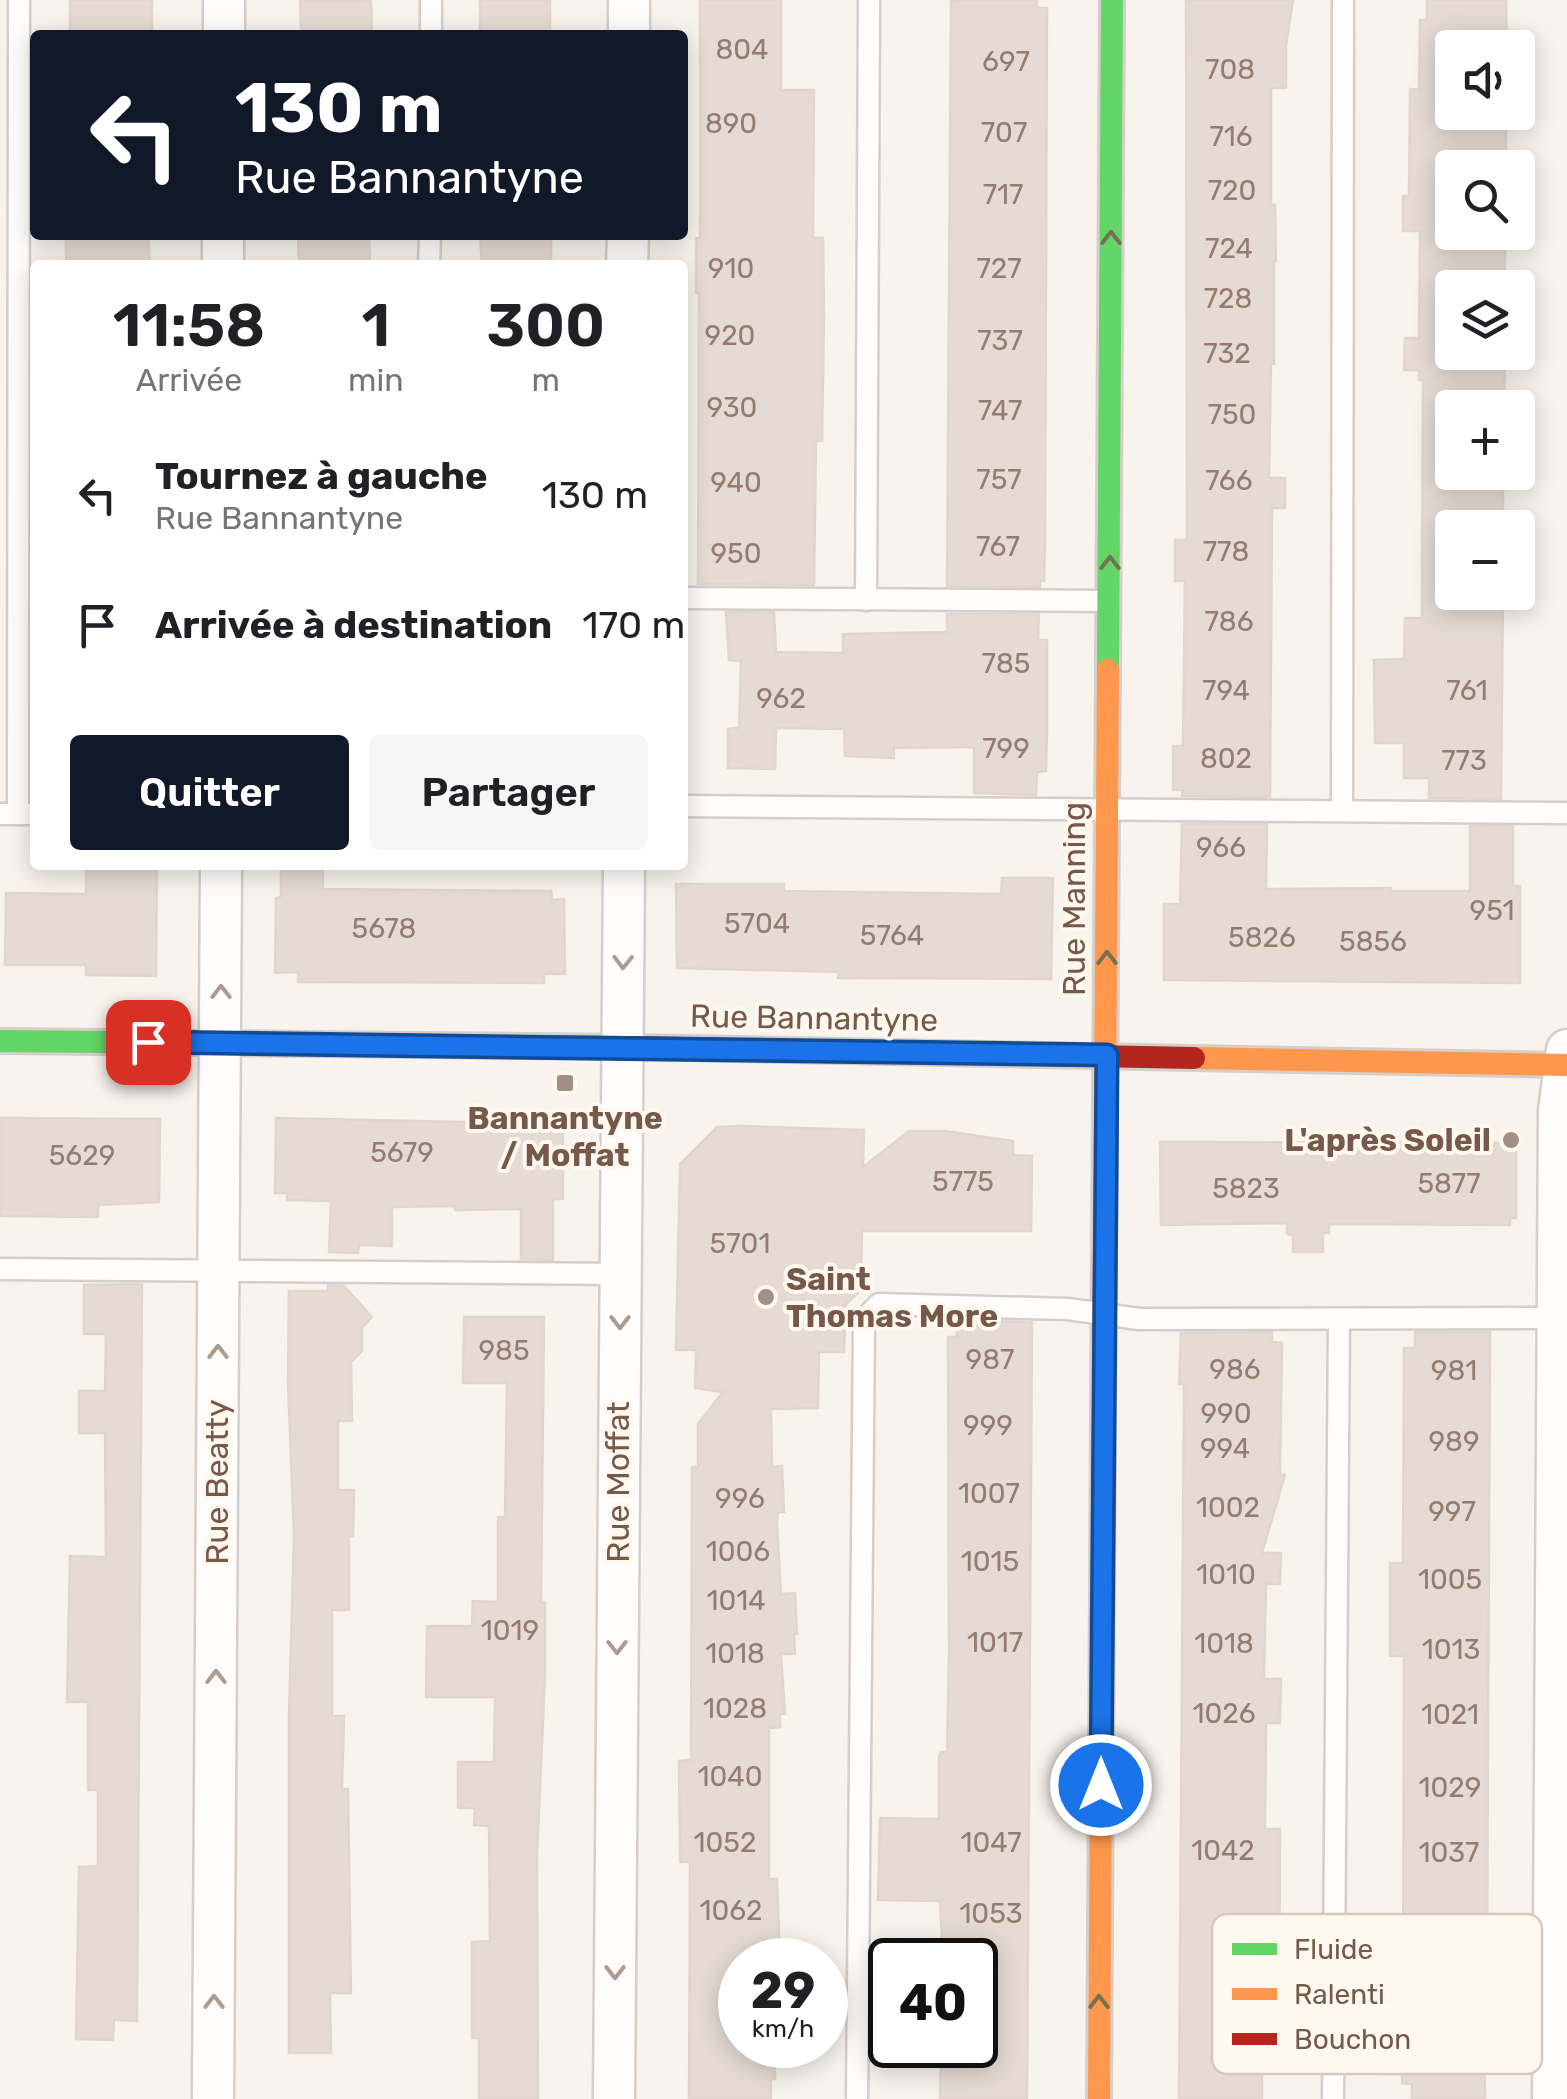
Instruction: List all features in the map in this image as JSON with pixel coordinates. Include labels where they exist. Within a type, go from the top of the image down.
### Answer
[{"type":"street","points":[[224,0],[224,30]]},
{"type":"street","points":[[629,0],[629,30]]},
{"type":"street","name":"Rue Manning","points":[[1099,2099],[1112,0]]},
{"type":"street","name":"Rue Beatty","points":[[213,2099],[220,870]]},
{"type":"street","name":"Rue Moffat","points":[[614,2099],[624,870]]},
{"type":"street","name":"Rue Bannantyne","points":[[0,1041],[1566,1060]]},
{"type":"street","points":[[1553,2099],[1559,1111],[1566,1060]]},
{"type":"lane","points":[[18,814],[19,0]]},
{"type":"lane","points":[[431,0],[431,30]]},
{"type":"lane","points":[[866,600],[869,0]]},
{"type":"lane","points":[[1342,810],[1343,0]]},
{"type":"lane","points":[[688,598],[1109,601]]},
{"type":"lane","points":[[688,806],[1567,813]]},
{"type":"lane","points":[[0,1269],[620,1274]]},
{"type":"lane","points":[[857,2099],[864,1318],[880,1304],[1068,1309],[1139,1319],[1560,1318]]},
{"type":"lane","points":[[1334,1914],[1339,1320]]},
{"type":"lane","points":[[1333,2074],[1333,2099]]},
{"type":"building","points":[[70,0],[152,0],[152,30],[70,30]]},
{"type":"building","points":[[300,0],[371,1],[372,30],[301,30]]},
{"type":"building","points":[[480,0],[550,0],[550,30],[480,30]]},
{"type":"building","points":[[700,0],[781,0],[781,90],[814,90],[813,238],[823,238],[824,314],[822,441],[816,441],[814,585],[698,584],[696,238],[700,238]]},
{"type":"building","points":[[951,0],[1037,0],[1037,8],[1047,8],[1045,544],[1044,581],[1040,581],[1040,587],[947,586]]},
{"type":"building","points":[[1186,0],[1293,0],[1286,45],[1286,88],[1271,88],[1271,205],[1275,205],[1276,261],[1269,478],[1285,478],[1285,508],[1272,508],[1270,797],[1182,796],[1183,790],[1173,790],[1173,746],[1183,746],[1185,581],[1175,581],[1175,540],[1187,540]]},
{"type":"building","points":[[1427,0],[1506,0],[1507,30],[1435,30],[1435,130],[1506,130],[1506,150],[1435,150],[1435,250],[1505,250],[1505,270],[1435,270],[1435,370],[1505,370],[1504,390],[1435,390],[1435,490],[1503,490],[1503,510],[1435,510],[1435,610],[1503,610],[1501,799],[1429,798],[1429,778],[1404,778],[1404,743],[1375,743],[1374,660],[1404,659],[1405,618],[1422,618],[1423,380],[1419,380],[1419,370],[1404,370],[1405,338],[1419,338],[1420,231],[1403,231],[1403,196],[1409,196],[1410,89],[1419,90],[1420,20],[1427,20]]},
{"type":"building","points":[[66,240],[148,240],[150,260],[66,260]]},
{"type":"building","points":[[298,240],[369,240],[370,260],[299,260]]},
{"type":"building","points":[[480,240],[551,240],[551,260],[482,260]]},
{"type":"building","points":[[726,612],[774,612],[776,652],[843,653],[843,634],[947,632],[947,614],[1039,614],[1038,640],[1047,640],[1047,729],[1046,771],[1037,772],[1036,795],[974,793],[974,747],[894,748],[894,758],[845,756],[844,729],[776,728],[775,769],[728,768],[728,729],[739,728],[741,661],[729,660]]},
{"type":"building","points":[[1182,824],[1267,824],[1266,889],[1391,891],[1470,891],[1470,826],[1513,826],[1513,886],[1520,886],[1520,983],[1164,980],[1164,904],[1180,904]]},
{"type":"building","points":[[86,870],[157,870],[156,976],[86,975],[86,965],[5,965],[6,893],[86,894]]},
{"type":"building","points":[[281,870],[323,870],[323,889],[551,891],[552,900],[564,899],[565,974],[544,974],[544,983],[298,982],[298,972],[275,973],[276,898],[281,897]]},
{"type":"building","points":[[1002,878],[1053,878],[1051,979],[838,978],[839,972],[677,968],[676,884],[784,884],[784,891],[1001,894]]},
{"type":"building","points":[[0,1118],[160,1119],[159,1202],[98,1205],[98,1217],[0,1216]]},
{"type":"building","points":[[276,1118],[563,1124],[563,1199],[553,1199],[553,1260],[521,1259],[521,1209],[455,1210],[455,1206],[392,1207],[392,1246],[359,1245],[358,1253],[329,1252],[331,1201],[287,1200],[287,1193],[275,1193]]},
{"type":"building","points":[[717,1127],[864,1130],[863,1167],[909,1131],[945,1131],[1013,1141],[1013,1155],[1032,1156],[1031,1231],[862,1231],[861,1290],[846,1304],[844,1352],[819,1352],[818,1408],[771,1409],[772,1467],[782,1466],[784,1512],[778,1512],[777,1524],[781,1594],[795,1593],[797,1634],[795,1654],[781,1654],[785,1714],[780,1714],[780,1727],[769,1728],[769,1879],[777,1879],[779,1938],[718,1938],[718,2068],[775,2068],[771,2099],[689,2099],[690,1862],[680,1862],[679,1761],[691,1760],[692,1467],[698,1467],[698,1424],[723,1392],[695,1388],[696,1350],[676,1350],[680,1164]]},
{"type":"building","points":[[1160,1142],[1516,1143],[1516,1218],[1510,1218],[1510,1225],[1329,1224],[1329,1233],[1323,1233],[1323,1252],[1293,1252],[1293,1235],[1287,1234],[1287,1223],[1161,1225]]},
{"type":"building","points":[[142,1284],[137,2021],[114,2020],[113,2040],[76,2039],[79,1867],[98,1866],[98,1790],[88,1790],[88,1702],[67,1702],[70,1556],[106,1557],[105,1433],[79,1433],[79,1391],[105,1391],[106,1334],[84,1334],[84,1285]]},
{"type":"building","points":[[328,1285],[344,1286],[372,1317],[362,1328],[362,1351],[351,1362],[352,1421],[338,1421],[338,1490],[354,1490],[353,1536],[349,1536],[349,1610],[332,1610],[332,1716],[344,1716],[342,1789],[348,1789],[351,1993],[330,1993],[331,2053],[289,2053],[289,1715],[294,1536],[289,1291],[328,1291]]},
{"type":"building","points":[[464,1317],[544,1317],[541,1602],[545,1602],[545,1676],[537,1855],[538,2099],[479,2099],[479,2038],[472,2038],[472,1942],[490,1941],[489,1826],[474,1825],[475,1808],[458,1808],[458,1762],[494,1762],[495,1697],[426,1697],[427,1626],[472,1626],[473,1601],[498,1602],[498,1517],[505,1517],[507,1383],[463,1383]]},
{"type":"building","points":[[957,1320],[1032,1322],[1027,2099],[940,2099],[941,2068],[998,2068],[998,1938],[942,1938],[940,1901],[878,1900],[880,1818],[939,1819],[939,1757],[941,1752],[947,1752],[949,1654],[948,1337],[957,1337]]},
{"type":"building","points":[[1272,1332],[1272,1342],[1282,1343],[1280,1475],[1285,1475],[1262,1553],[1281,1553],[1280,1584],[1266,1584],[1264,1679],[1281,1679],[1280,1723],[1266,1723],[1265,1829],[1280,1829],[1280,1914],[1212,1914],[1212,2074],[1262,2074],[1262,2099],[1179,2099],[1184,1384],[1179,1384],[1181,1333]]},
{"type":"building","points":[[1415,1332],[1490,1332],[1487,1914],[1403,1914],[1404,1656],[1390,1656],[1390,1563],[1403,1563],[1404,1348],[1415,1348]]},
{"type":"building","points":[[1402,2074],[1485,2074],[1485,2099],[1412,2099],[1412,2084],[1402,2083]]},
{"type":"traffic: fast","points":[[1108,670],[1112,0]]},
{"type":"traffic: fast","points":[[0,1041],[630,1047]]},
{"type":"traffic: slow","points":[[1104,1249],[1108,670]]},
{"type":"traffic: slow","points":[[1194,1058],[1567,1065]]},
{"type":"traffic: slow","points":[[1099,2099],[1102,1592]]},
{"type":"traffic: jam","points":[[630,1047],[1194,1058]]},
{"type":"traffic: jam","points":[[1102,1592],[1104,1249]]},
{"type":"place","name":"Bannantyne / Moffat","points":[[565,1083]]},
{"type":"place","name":"L'après Soleil","points":[[1511,1140]]},
{"type":"place","name":"Saint Thomas More","points":[[766,1297]]},
{"type":"route","points":[[148,1042],[1107,1055],[1101,1785]]}]
